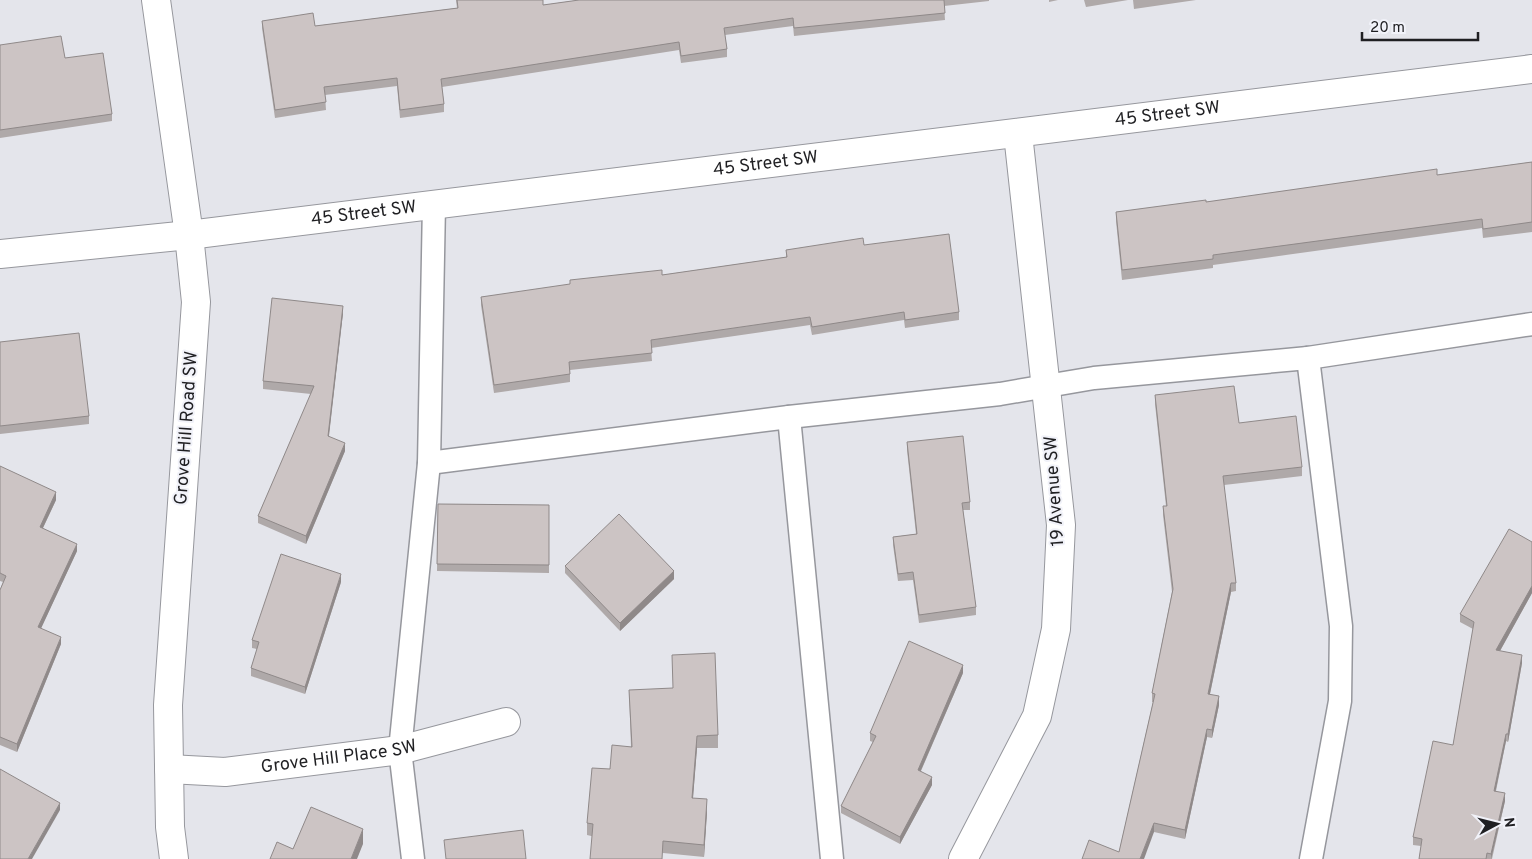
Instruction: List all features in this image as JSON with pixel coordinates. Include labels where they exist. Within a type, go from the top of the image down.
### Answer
[{"type":"street","name":"Grove Hill Road SW","points":[[156,0],[189,235],[196,302],[168,705],[170,827],[174,859]]},
{"type":"street","name":"45 Street SW","points":[[0,254],[189,235],[1532,69]]},
{"type":"street","name":"19 Avenue SW","points":[[963,859],[1037,716],[1056,629],[1060,526],[1018,134]]},
{"type":"street","name":"Grove Hill Place SW","points":[[169,769],[225,772],[400,750],[506,722]]},
{"type":"lane","points":[[413,859],[400,750],[429,463],[434,204]]},
{"type":"lane","points":[[429,463],[1000,394],[1094,378],[1308,358],[1532,324]]},
{"type":"lane","points":[[1308,358],[1341,626],[1340,701],[1311,859]]},
{"type":"lane","points":[[789,418],[832,859]]},
{"type":"building","points":[[457,0],[543,0],[543,5],[579,0],[944,0],[945,13],[794,28],[793,18],[724,28],[727,49],[681,56],[679,42],[441,79],[444,104],[400,110],[397,78],[324,87],[326,102],[275,110],[262,21],[313,13],[315,26],[458,8]]},
{"type":"building","points":[[61,36],[65,58],[103,53],[112,114],[0,130],[0,45]]},
{"type":"building","points":[[1532,162],[1532,222],[1483,229],[1482,219],[1213,255],[1213,259],[1122,270],[1116,212],[1206,200],[1206,202],[1437,169],[1437,175]]},
{"type":"building","points":[[949,234],[959,312],[905,320],[904,312],[812,327],[810,317],[651,340],[652,353],[569,362],[570,374],[494,385],[481,297],[570,284],[570,280],[662,270],[662,275],[787,257],[786,250],[863,238],[864,245]]},
{"type":"building","points":[[272,298],[343,306],[328,436],[345,443],[306,536],[258,516],[314,386],[263,381]]},
{"type":"building","points":[[79,333],[89,416],[0,426],[0,342]]},
{"type":"building","points":[[1234,386],[1239,423],[1296,416],[1302,467],[1223,476],[1236,583],[1231,583],[1208,694],[1219,696],[1212,730],[1207,729],[1185,830],[1154,823],[1140,859],[1082,859],[1089,840],[1119,852],[1155,694],[1152,693],[1173,589],[1163,506],[1167,506],[1155,395]]},
{"type":"building","points":[[963,436],[970,502],[962,503],[976,607],[919,615],[913,572],[898,574],[893,537],[917,534],[907,442]]},
{"type":"building","points":[[0,466],[56,492],[40,527],[77,544],[38,627],[61,637],[17,744],[0,737],[0,590],[6,576],[0,573]]},
{"type":"building","points":[[438,504],[549,505],[549,565],[437,564]]},
{"type":"building","points":[[619,514],[674,571],[620,623],[565,566]]},
{"type":"building","points":[[1509,529],[1532,542],[1532,586],[1496,650],[1522,655],[1508,734],[1506,734],[1494,791],[1505,793],[1491,854],[1487,853],[1486,859],[1419,859],[1422,839],[1413,837],[1433,741],[1453,745],[1474,622],[1460,614]]},
{"type":"building","points":[[281,554],[341,574],[305,687],[251,668],[259,642],[252,640]]},
{"type":"building","points":[[909,641],[963,665],[918,770],[932,777],[900,837],[841,806],[876,736],[870,733]]},
{"type":"building","points":[[715,653],[718,735],[697,736],[692,798],[707,799],[704,845],[663,841],[662,859],[590,859],[593,824],[587,823],[592,768],[610,769],[612,745],[632,747],[629,690],[673,688],[672,655]]},
{"type":"building","points":[[0,769],[60,803],[28,859],[0,859]]},
{"type":"building","points":[[311,807],[363,829],[351,859],[270,859],[277,842],[293,849]]},
{"type":"building","points":[[523,830],[526,859],[446,859],[444,840]]}]
